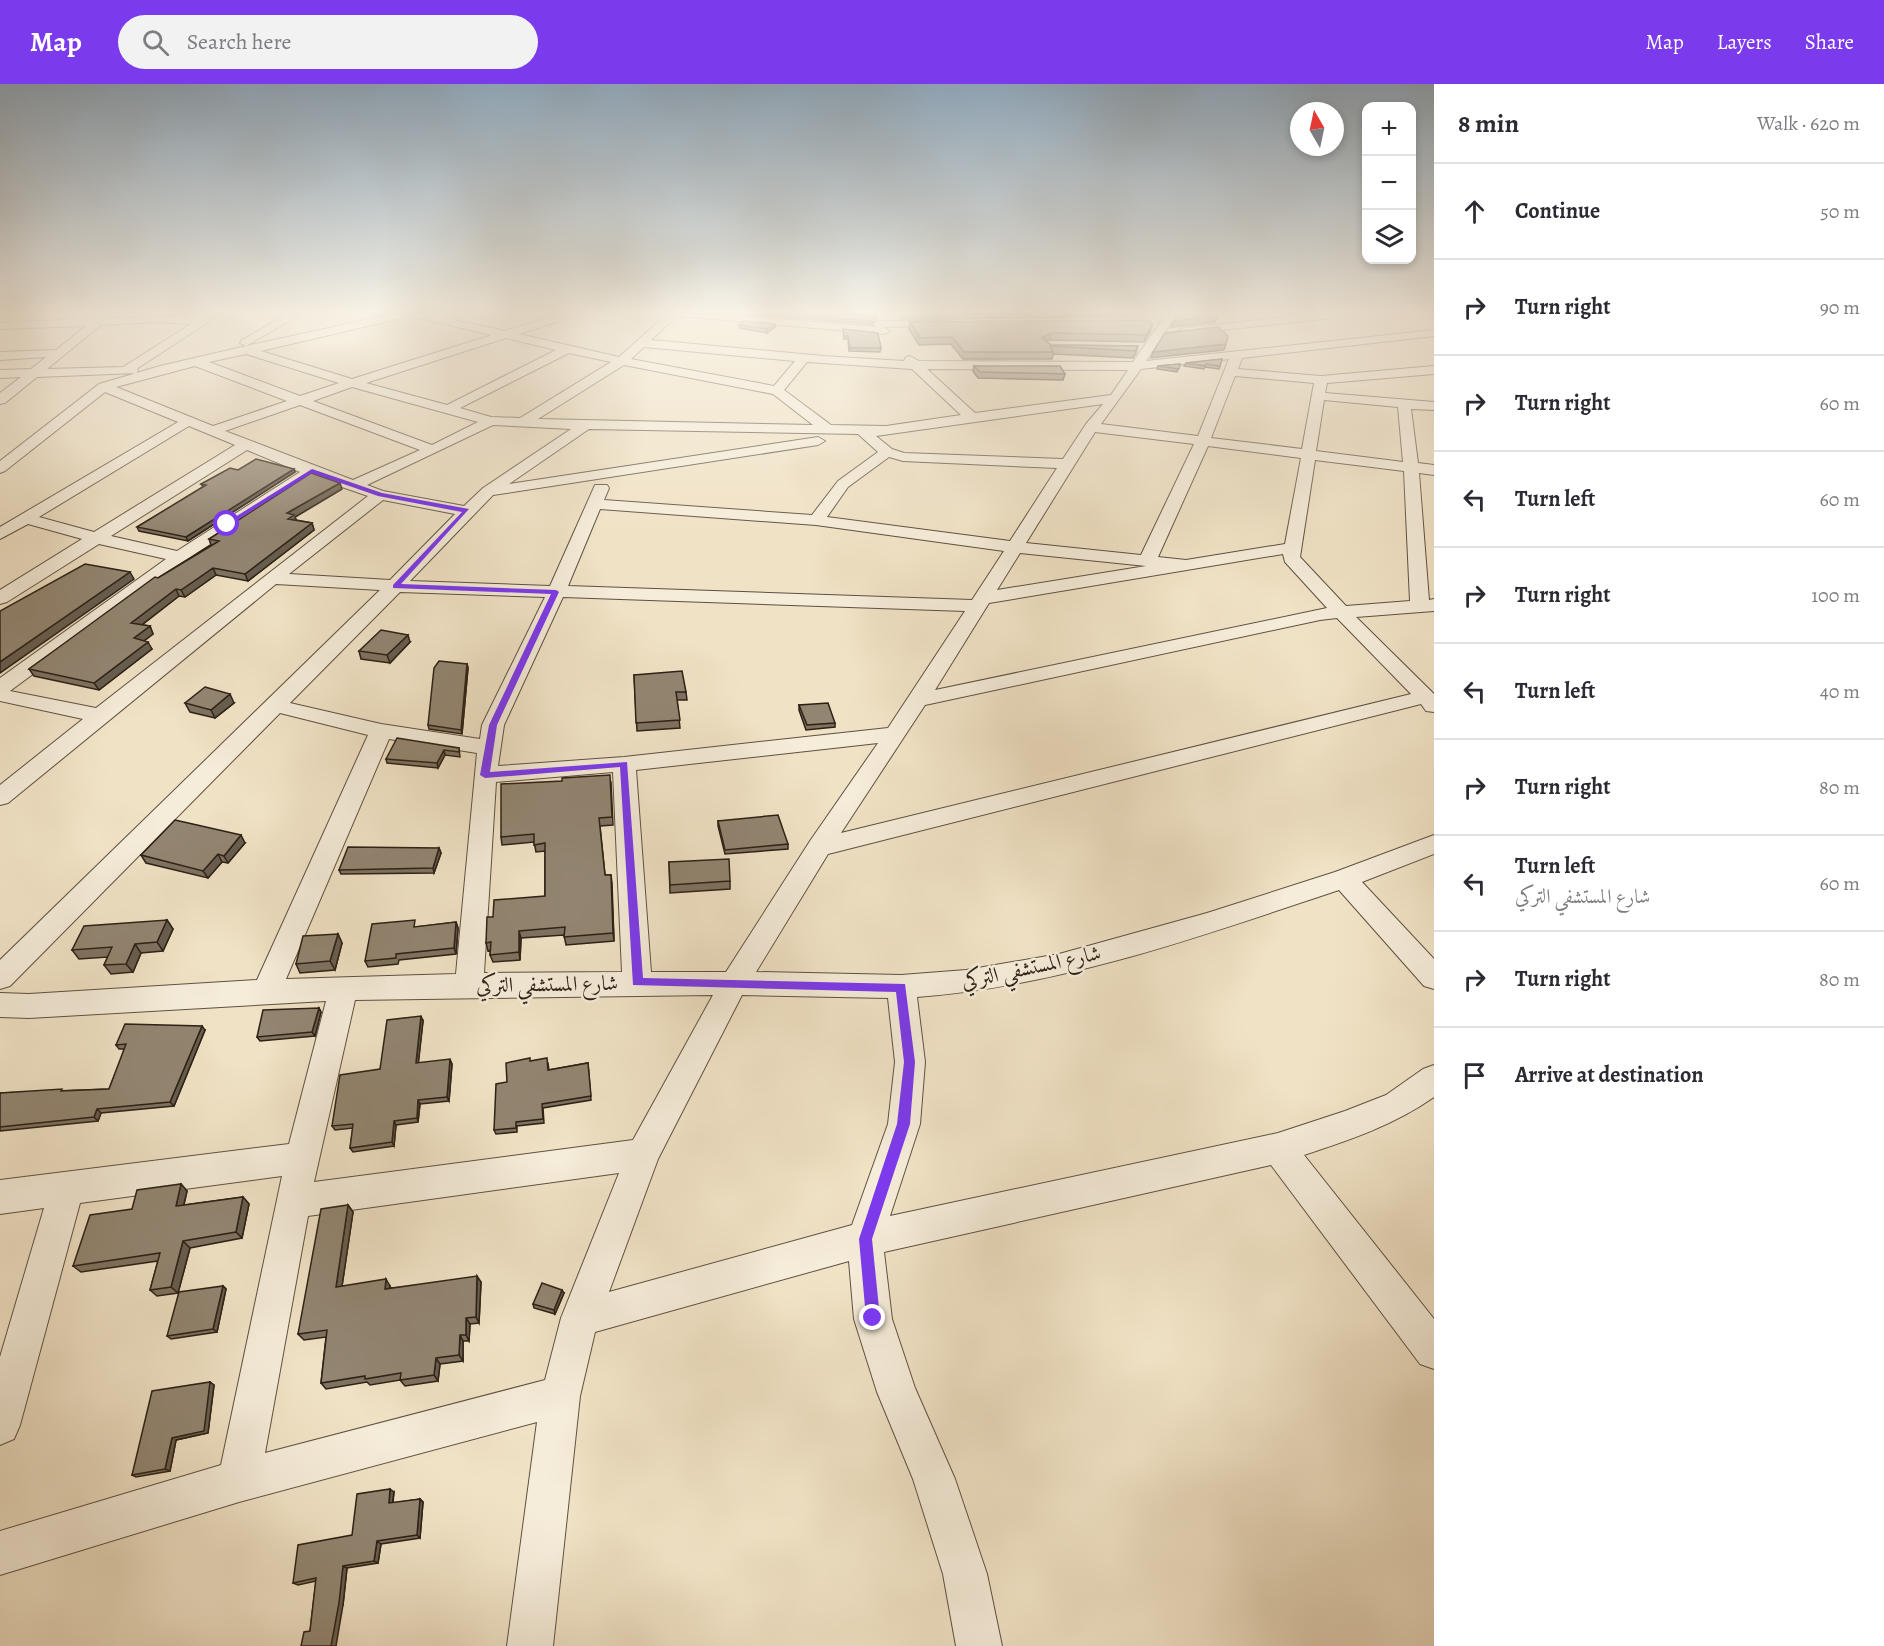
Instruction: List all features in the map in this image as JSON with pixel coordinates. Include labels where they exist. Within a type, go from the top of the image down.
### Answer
[{"type":"street","points":[[0,400],[17,387]]},
{"type":"street","points":[[0,468],[104,387],[312,471],[381,495],[466,511]]},
{"type":"street","points":[[263,387],[433,450]]},
{"type":"street","points":[[214,430],[340,387]]},
{"type":"street","points":[[367,387],[490,421],[586,425],[888,430]]},
{"type":"street","points":[[449,409],[492,387]]},
{"type":"street","points":[[522,423],[580,387]]},
{"type":"street","points":[[756,387],[777,391],[828,429]]},
{"type":"street","points":[[777,391],[780,387]]},
{"type":"street","points":[[939,387],[971,417]]},
{"type":"street","points":[[530,1646],[560,1396],[580,1318],[643,1155],[734,983],[819,847],[918,700],[1092,427],[1122,387]]},
{"type":"street","points":[[1147,561],[1203,441],[1224,387]]},
{"type":"street","points":[[1320,387],[1291,558],[1429,701]]},
{"type":"street","points":[[1319,396],[1434,406]]},
{"type":"street","points":[[489,491],[971,417],[1115,398]]},
{"type":"street","points":[[918,700],[1340,611],[1427,605],[1404,404]]},
{"type":"street","points":[[0,534],[190,420]]},
{"type":"street","points":[[356,485],[490,421]]},
{"type":"street","points":[[0,978],[395,586],[466,511],[489,491],[586,425]]},
{"type":"street","points":[[1092,427],[1434,470]]},
{"type":"street","points":[[865,434],[887,452],[914,459],[1068,464]]},
{"type":"street","points":[[0,598],[247,444]]},
{"type":"street","points":[[816,520],[843,484],[887,452]]},
{"type":"street","points":[[0,688],[179,557],[252,507],[312,471]]},
{"type":"street","points":[[469,985],[485,775],[493,725],[556,592],[608,474]]},
{"type":"street","points":[[0,797],[272,578],[381,495]]},
{"type":"street","points":[[594,504],[662,507],[816,520],[1015,547],[1185,565]]},
{"type":"street","points":[[26,519],[179,557]]},
{"type":"street","points":[[272,578],[395,586],[556,592],[980,602],[1291,548]]},
{"type":"street","points":[[0,695],[102,716]]},
{"type":"street","points":[[819,847],[1429,701]]},
{"type":"street","points":[[273,705],[381,730],[488,747]]},
{"type":"street","points":[[266,990],[381,730]]},
{"type":"street","points":[[485,775],[624,764],[893,734]]},
{"type":"street","points":[[624,764],[637,982]]},
{"type":"street","name":"شارع المستشفي التركي","points":[[0,1005],[29,1006],[266,990],[469,985],[637,982],[901,987],[966,982],[1059,965],[1208,923],[1344,879],[1434,844]]},
{"type":"street","points":[[1344,879],[1434,978]]},
{"type":"street","points":[[901,987],[910,1062],[904,1124],[865,1239],[873,1318],[897,1392],[934,1479],[965,1574],[979,1646]]},
{"type":"street","points":[[239,1481],[302,1158],[343,989]]},
{"type":"street","points":[[580,1318],[865,1239],[1278,1148],[1349,1125],[1397,1105],[1434,1079]]},
{"type":"street","points":[[1278,1148],[1434,1350]]},
{"type":"street","points":[[294,1202],[643,1155]]},
{"type":"street","points":[[0,1197],[302,1158]]},
{"type":"street","points":[[0,1425],[67,1188]]},
{"type":"street","points":[[0,1553],[239,1481],[560,1396]]},
{"type":"building","points":[[256,459],[294,469],[186,537],[137,527],[206,485],[201,484],[230,468],[238,470]]},
{"type":"building","points":[[311,473],[340,483],[287,513],[294,515],[288,519],[312,523],[245,574],[213,568],[181,590],[176,589],[131,623],[150,626],[134,638],[148,642],[94,683],[29,669],[155,577],[158,578],[219,541],[209,539]]},
{"type":"building","points":[[85,564],[130,572],[0,662],[0,611]]},
{"type":"building","points":[[381,630],[408,635],[387,655],[359,651]]},
{"type":"building","points":[[439,661],[467,664],[461,730],[428,725],[434,668]]},
{"type":"building","points":[[682,671],[686,692],[676,692],[680,720],[636,723],[634,675]]},
{"type":"building","points":[[205,687],[230,694],[211,710],[185,703]]},
{"type":"building","points":[[828,703],[835,723],[807,725],[799,705]]},
{"type":"building","points":[[397,738],[459,748],[459,752],[444,750],[437,763],[386,759]]},
{"type":"building","points":[[610,775],[612,817],[599,818],[605,875],[611,875],[613,933],[564,937],[565,927],[519,931],[519,952],[490,955],[491,942],[486,943],[487,917],[493,917],[494,900],[545,896],[545,843],[534,845],[534,834],[501,837],[501,784],[562,781],[562,778]]},
{"type":"building","points":[[778,815],[788,844],[725,850],[718,821]]},
{"type":"building","points":[[175,820],[241,835],[224,856],[218,854],[203,871],[141,855]]},
{"type":"building","points":[[348,847],[439,848],[433,868],[339,870]]},
{"type":"building","points":[[729,859],[730,881],[670,885],[669,862]]},
{"type":"building","points":[[167,920],[157,942],[135,944],[126,964],[104,965],[112,947],[72,950],[84,926]]},
{"type":"building","points":[[415,920],[414,927],[456,922],[454,948],[396,954],[396,958],[365,961],[372,924]]},
{"type":"building","points":[[338,934],[330,961],[296,964],[303,936]]},
{"type":"building","points":[[319,1008],[312,1032],[257,1037],[263,1010]]},
{"type":"building","points":[[421,1016],[416,1063],[450,1059],[447,1097],[418,1100],[417,1118],[394,1121],[392,1142],[350,1148],[353,1124],[332,1126],[340,1075],[380,1069],[387,1020]]},
{"type":"building","points":[[125,1024],[202,1026],[170,1102],[97,1109],[94,1117],[0,1127],[0,1093],[109,1089],[126,1044],[116,1045]]},
{"type":"building","points":[[530,1058],[530,1061],[547,1058],[548,1070],[588,1063],[591,1096],[542,1104],[543,1119],[516,1122],[516,1128],[494,1130],[496,1084],[507,1082],[506,1063]]},
{"type":"building","points":[[181,1184],[176,1206],[243,1197],[236,1232],[183,1241],[171,1287],[150,1290],[160,1253],[73,1266],[90,1215],[132,1209],[137,1190]]},
{"type":"building","points":[[348,1205],[336,1287],[386,1279],[385,1289],[477,1276],[476,1317],[466,1318],[466,1335],[460,1335],[459,1355],[436,1358],[434,1375],[400,1380],[401,1373],[321,1383],[327,1330],[298,1334],[321,1209]]},
{"type":"building","points":[[542,1283],[562,1290],[554,1310],[533,1304]]},
{"type":"building","points":[[223,1286],[213,1329],[167,1336],[179,1292]]},
{"type":"building","points":[[210,1382],[204,1431],[172,1438],[165,1469],[132,1475],[152,1391]]},
{"type":"building","points":[[390,1489],[389,1503],[420,1499],[417,1535],[377,1541],[374,1561],[343,1566],[331,1646],[301,1646],[304,1632],[310,1631],[316,1578],[293,1583],[298,1545],[352,1535],[357,1494]]},
{"type":"route","points":[[227,524],[312,471],[381,495],[466,511],[395,586],[556,592],[493,725],[485,775],[624,764],[637,982],[901,987],[910,1062],[904,1124],[865,1239],[873,1318]]}]
